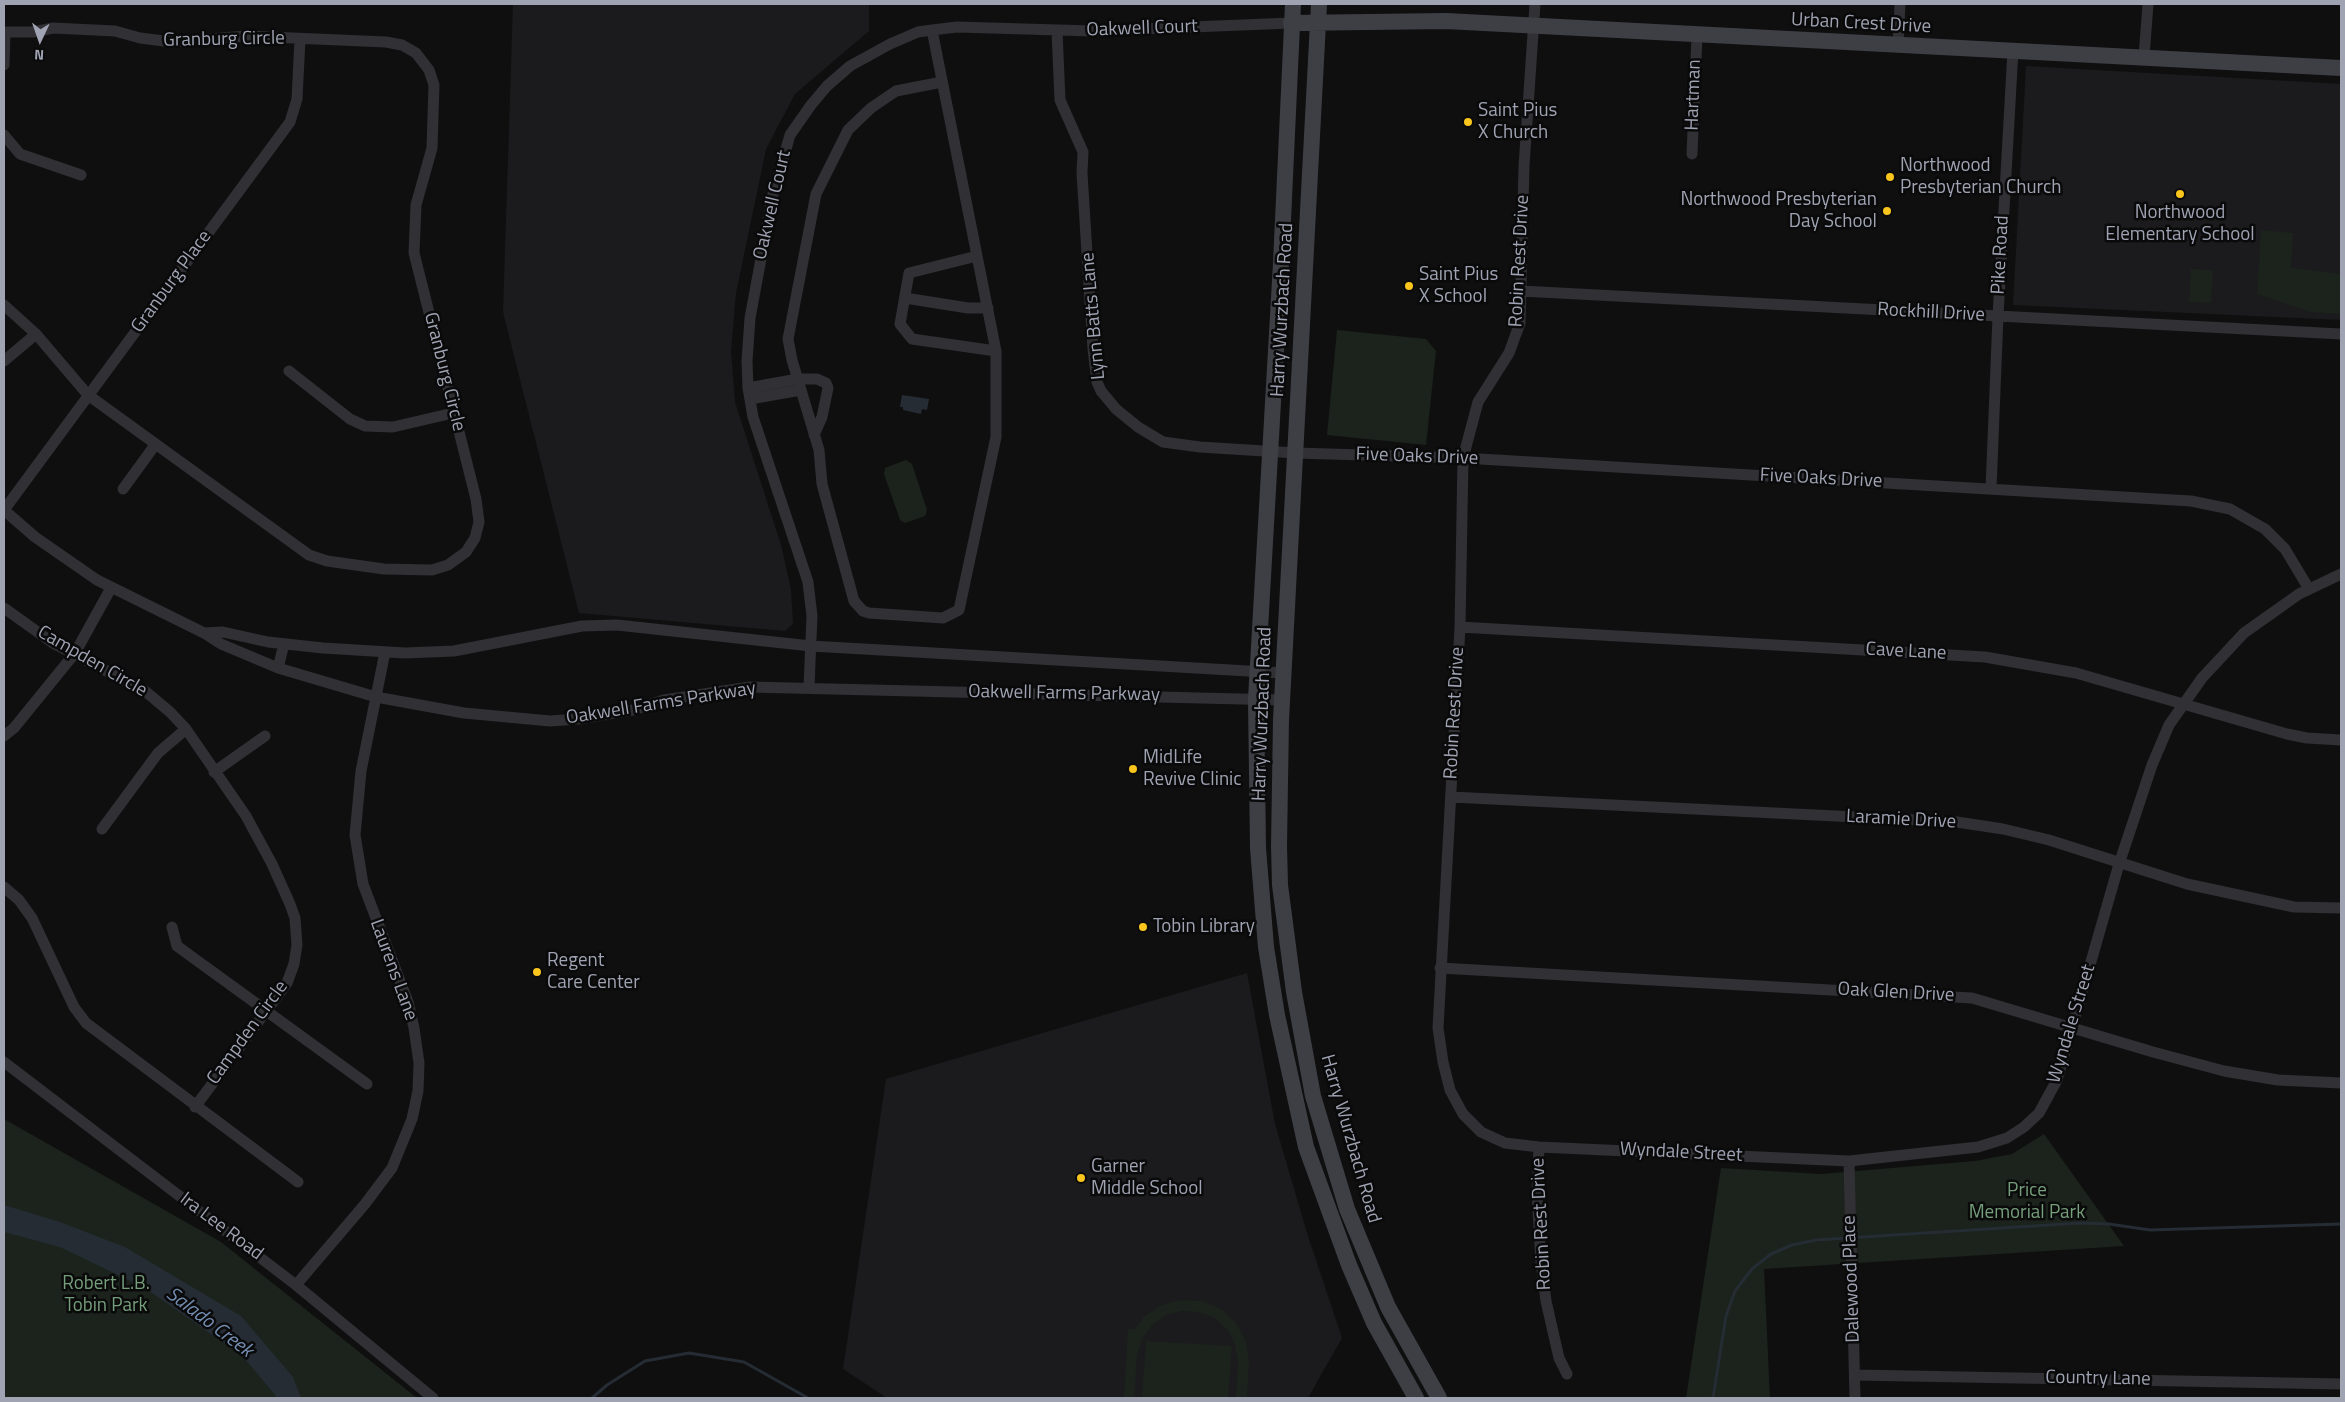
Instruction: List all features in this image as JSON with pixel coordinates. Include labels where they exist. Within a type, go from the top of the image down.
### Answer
[{"type":"main road","name":"Harry Wurzbach Road","points":[[1292,4],[1281,263],[1257,672],[1258,848],[1271,982],[1306,1147],[1349,1265],[1374,1322],[1416,1398]]},
{"type":"main road","name":"Harry Wurzbach Road","points":[[1319,4],[1283,673],[1279,846],[1280,885],[1294,992],[1313,1096],[1347,1209],[1366,1258],[1409,1348],[1439,1398]]},
{"type":"main road","name":"Urban Crest Drive","points":[[1291,23],[1446,22],[2341,68]]},
{"type":"street","name":"Robin Rest Drive","points":[[1535,4],[1524,166],[1520,323],[1515,339],[1478,402],[1463,458],[1460,626],[1438,1028],[1446,1078],[1456,1102],[1471,1124],[1505,1143],[1539,1147],[1537,1193],[1540,1262],[1546,1301],[1559,1358],[1567,1374]]},
{"type":"street","points":[[1898,46],[1900,4]]},
{"type":"street","points":[[2144,57],[2148,4]]},
{"type":"street","name":"Oakwell Court","points":[[809,687],[812,616],[808,582],[754,417],[749,393],[747,361],[750,318],[773,194],[790,135],[827,86],[850,66],[890,44],[918,32],[957,27],[1057,31],[1291,23]]},
{"type":"street","name":"Granburg Circle","points":[[4,305],[36,334],[88,395],[309,555],[326,561],[384,569],[432,570],[448,566],[466,552],[475,538],[479,522],[476,499],[453,413],[434,325],[420,284],[414,253],[413,229],[416,205],[432,148],[434,85],[429,70],[416,53],[402,45],[386,42],[230,36],[172,42],[140,38],[115,31],[53,28],[5,32]]},
{"type":"street","points":[[932,30],[996,351],[996,437],[960,610],[943,618],[869,613],[863,611],[854,601],[822,484],[819,450],[788,339],[816,194],[848,130],[871,108],[896,91],[942,82]]},
{"type":"street","name":"Lynn Batts Lane","points":[[1057,31],[1060,100],[1083,152],[1082,173],[1093,349],[1097,382],[1101,391],[1126,419],[1163,442],[1200,447],[1296,453]]},
{"type":"street","points":[[4,65],[5,32]]},
{"type":"street","name":"Hartman","points":[[1692,154],[1697,36]]},
{"type":"street","name":"Granburg Place","points":[[4,510],[290,122],[297,100],[300,39]]},
{"type":"street","name":"Pike Road","points":[[1991,489],[1998,316],[2013,50]]},
{"type":"street","points":[[4,135],[20,154],[81,176]]},
{"type":"street","points":[[977,256],[909,273],[900,324],[912,339],[996,351]]},
{"type":"street","name":"Rockhill Drive","points":[[1522,291],[2341,334]]},
{"type":"street","points":[[905,298],[968,308],[988,308]]},
{"type":"street","points":[[4,361],[36,334]]},
{"type":"street","points":[[289,371],[350,419],[365,426],[393,427],[453,413]]},
{"type":"street","points":[[749,393],[817,379],[826,383],[828,388],[822,417],[814,435]]},
{"type":"street","points":[[123,489],[155,445]]},
{"type":"street","name":"Five Oaks Drive","points":[[1296,453],[1463,458],[2191,501],[2230,509],[2253,521],[2275,538],[2293,560],[2309,589]]},
{"type":"street","name":"Oakwell Farms Parkway","points":[[4,510],[35,536],[111,588],[204,633],[221,644],[278,668],[376,697],[464,713],[550,721],[598,717],[713,691],[750,687],[1282,700]]},
{"type":"street","name":"Wyndale Street","points":[[1539,1147],[1848,1160],[1952,1151],[1988,1145],[2007,1138],[2024,1127],[2039,1113],[2060,1072],[2120,864],[2152,765],[2169,725],[2202,678],[2244,633],[2270,612],[2309,589],[2341,574]]},
{"type":"street","points":[[4,736],[14,728],[75,653],[111,588]]},
{"type":"street","name":"Campden Circle","points":[[4,608],[54,643],[145,691],[158,701],[186,729],[246,816],[272,864],[295,918],[297,945],[294,964],[287,983],[195,1107]]},
{"type":"street","name":"Oakwell Farms Parkway","points":[[204,633],[223,632],[284,644],[385,652],[454,651],[582,626],[617,625],[811,646],[1283,673]]},
{"type":"street","name":"Cave Lane","points":[[1460,626],[1985,657],[2076,672],[2287,734],[2307,738],[2341,740]]},
{"type":"street","points":[[278,668],[284,644]]},
{"type":"street","name":"Laurens Lane","points":[[296,1285],[366,1204],[392,1168],[412,1119],[418,1091],[418,1054],[408,1002],[370,908],[358,860],[355,826],[357,793],[385,652]]},
{"type":"street","points":[[102,829],[158,753],[186,729]]},
{"type":"street","points":[[214,772],[265,736]]},
{"type":"street","name":"Laramie Drive","points":[[1450,797],[1957,822],[2003,828],[2049,840],[2188,884],[2294,907],[2341,908]]},
{"type":"street","points":[[1258,848],[1279,846]]},
{"type":"street","points":[[1262,888],[1280,885]]},
{"type":"street","points":[[4,887],[19,900],[32,918],[74,1007],[86,1023],[195,1107],[298,1182]]},
{"type":"street","points":[[172,927],[177,946],[268,1010],[367,1084]]},
{"type":"street","name":"Oak Glen Drive","points":[[1440,968],[1972,998],[2073,1029],[2224,1071],[2278,1080],[2341,1083]]},
{"type":"street","points":[[1286,1053],[1304,1049]]},
{"type":"street","name":"Ira Lee Road","points":[[4,1062],[296,1285],[434,1398]]},
{"type":"street","name":"Dalewood Place","points":[[1848,1160],[1855,1398]]},
{"type":"street","points":[[1349,1265],[1366,1258]]},
{"type":"street","name":"Country Lane","points":[[1855,1375],[2341,1384]]},
{"type":"shaded area","points":[[513,4],[869,4],[869,31],[795,94],[766,149],[736,293],[731,351],[735,402],[781,545],[791,590],[793,624],[785,631],[579,613],[503,312]]},
{"type":"shaded area","name":"Northwood Elementary School","points":[[2026,66],[2341,84],[2341,320],[2013,305]]},
{"type":"shaded area","points":[[902,395],[929,399],[927,410],[922,409],[921,414],[903,410],[903,407],[900,407]]},
{"type":"shaded area","name":"Garner Middle School","points":[[1247,973],[1275,1124],[1307,1233],[1342,1338],[1308,1398],[887,1398],[843,1369],[886,1079]]},
{"type":"shaded area","points":[[4,1205],[60,1222],[125,1247],[241,1316],[293,1377],[301,1398],[287,1398],[271,1368],[260,1355],[220,1320],[182,1297],[152,1288],[96,1250],[73,1240],[4,1218]]},
{"type":"green space","points":[[2261,230],[2293,233],[2291,268],[2341,274],[2341,314],[2310,312],[2257,294]]},
{"type":"green space","points":[[2191,269],[2213,270],[2211,303],[2189,302]]},
{"type":"green space","points":[[1337,330],[1426,339],[1436,351],[1426,445],[1327,435]]},
{"type":"green space","points":[[906,460],[912,464],[927,510],[925,516],[905,523],[900,520],[884,474],[885,468]]},
{"type":"green space","name":"Robert L.B. Tobin Park","points":[[4,1119],[221,1242],[417,1398],[4,1398]]},
{"type":"green space","name":"Price Memorial Park","points":[[2044,1134],[2124,1246],[1764,1269],[1770,1398],[1686,1398],[1721,1168],[1821,1174],[1975,1161],[2012,1154]]},
{"type":"green space","points":[[1181,1300],[1202,1301],[1221,1309],[1236,1323],[1246,1341],[1249,1361],[1247,1398],[1236,1398],[1238,1362],[1235,1345],[1228,1330],[1215,1318],[1199,1312],[1182,1311],[1166,1315],[1152,1325],[1142,1339],[1137,1355],[1134,1398],[1124,1398],[1128,1329],[1135,1329],[1144,1317],[1161,1305]]},
{"type":"green space","points":[[1146,1341],[1232,1346],[1228,1398],[1142,1398]]},
{"type":"waterway","name":"Salado Creek","points":[[4,1222],[63,1238],[150,1280],[249,1349],[290,1398]]},
{"type":"waterway","points":[[1713,1398],[1726,1316],[1735,1291],[1752,1269],[1771,1254],[1792,1245],[1816,1240],[2080,1223],[2109,1224],[2150,1230],[2341,1224]]},
{"type":"waterway","points":[[592,1398],[607,1385],[645,1361],[689,1353],[744,1362],[808,1398]]},
{"type":"place","name":"Saint Pius X Church","points":[[1468,122]]},
{"type":"place","name":"Northwood Presbyterian Church","points":[[1890,177]]},
{"type":"place","name":"Northwood Elementary School","points":[[2180,194]]},
{"type":"place","name":"Northwood Presbyterian Day School","points":[[1887,211]]},
{"type":"place","name":"Saint Pius X School","points":[[1409,286]]},
{"type":"place","name":"MidLife Revive Clinic","points":[[1133,769]]},
{"type":"place","name":"Tobin Library","points":[[1143,927]]},
{"type":"place","name":"Regent Care Center","points":[[537,972]]},
{"type":"place","name":"Garner Middle School","points":[[1081,1178]]}]
